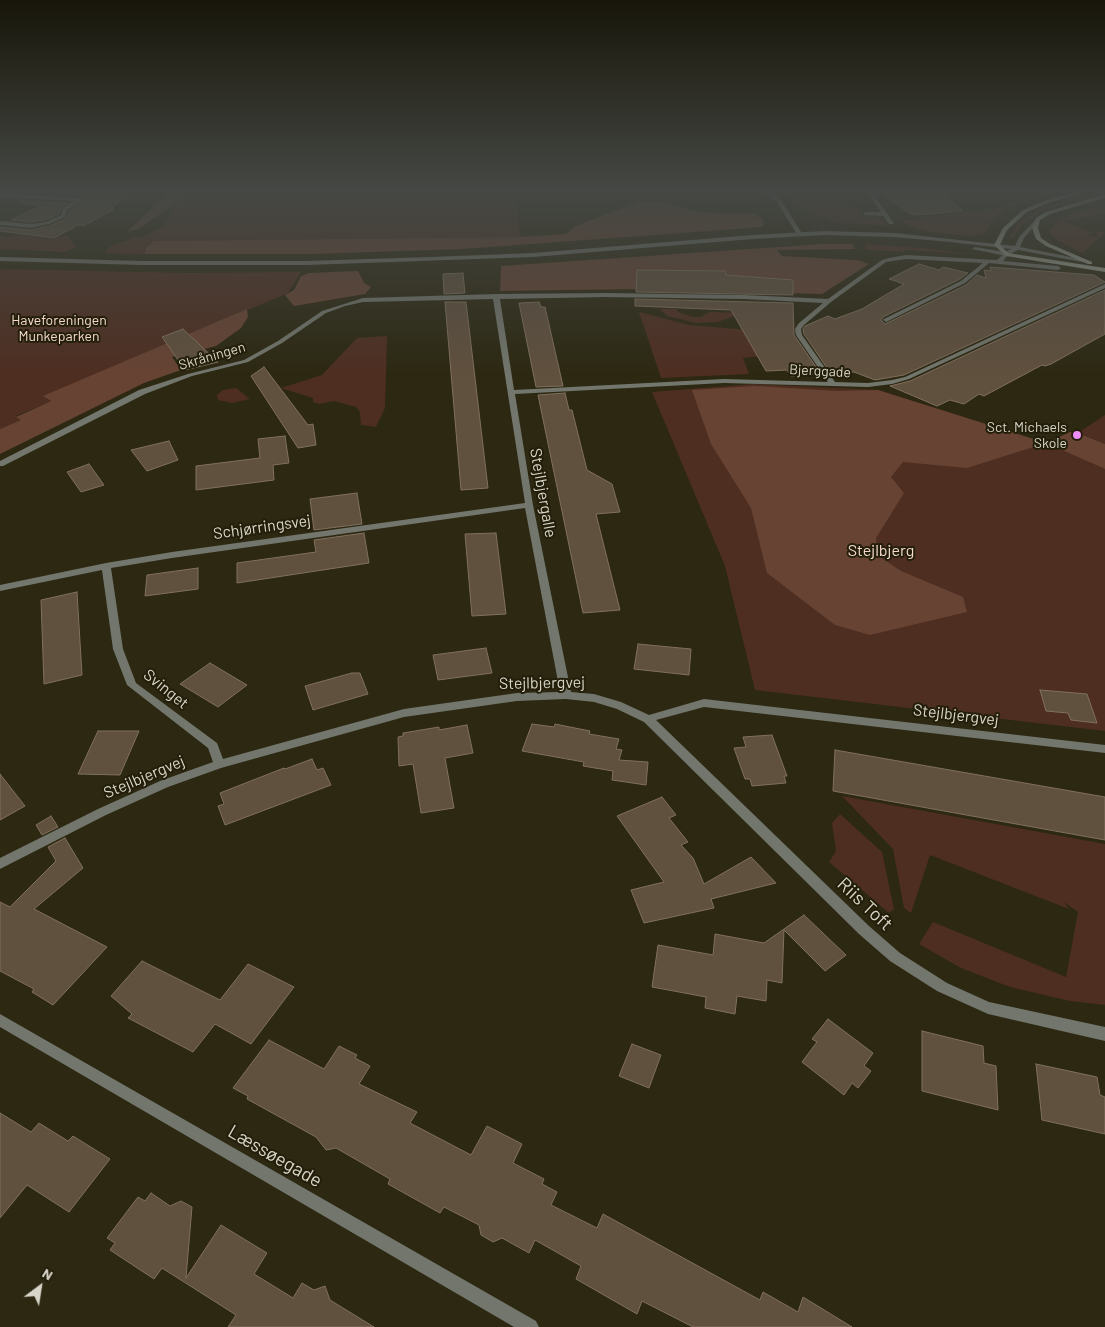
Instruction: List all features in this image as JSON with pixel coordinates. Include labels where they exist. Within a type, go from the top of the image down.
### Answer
[{"type":"main road","points":[[1061,252],[1086,262],[1105,266]]},
{"type":"main road","points":[[1006,254],[1105,270]]},
{"type":"street","points":[[0,259],[287,263],[412,260],[571,252]]},
{"type":"street","points":[[991,252],[1006,254]]},
{"type":"street","points":[[999,262],[1010,252]]},
{"type":"street","points":[[1036,252],[1086,262]]},
{"type":"street","points":[[832,383],[799,335],[798,329],[801,324],[829,301],[884,261],[906,257],[999,262],[1058,268]]},
{"type":"street","points":[[886,320],[963,282],[987,262]]},
{"type":"street","name":"Bjerggade","points":[[512,392],[724,381],[868,385],[907,378],[1105,286]]},
{"type":"street","name":"Skråningen","points":[[0,464],[154,387],[190,375],[246,361],[280,342],[324,312],[342,305],[377,299],[614,295],[744,297],[829,301]]},
{"type":"street","name":"Stejlbjergalle","points":[[496,296],[529,505],[566,695]]},
{"type":"street","name":"Schjørringsvej","points":[[0,588],[106,566],[529,505]]},
{"type":"street","name":"Svinget","points":[[106,566],[118,649],[132,685],[213,746],[219,764]]},
{"type":"street","name":"Stejlbjergvej","points":[[0,864],[111,808],[164,784],[219,764],[404,713],[517,697],[566,695],[594,698],[622,706],[648,719],[704,702],[1105,749]]},
{"type":"street","name":"Riis Toft","points":[[648,719],[895,958],[942,987],[988,1008],[1105,1034]]},
{"type":"street","name":"Læssøegade","points":[[0,1020],[530,1327]]},
{"type":"green space","points":[[106,252],[145,252],[145,254]]},
{"type":"green space","points":[[937,252],[955,252],[973,254]]},
{"type":"green space","name":"Haveforeningen Munkeparken","points":[[0,269],[186,273],[301,272],[288,293],[44,396],[51,401],[16,416],[22,420],[0,429]]},
{"type":"green space","points":[[660,309],[676,309],[678,312],[693,317],[701,317],[710,312],[743,313],[718,322],[697,323],[667,316]]},
{"type":"green space","points":[[639,312],[689,325],[750,330],[761,356],[743,358],[749,374],[661,378]]},
{"type":"green space","points":[[387,336],[385,408],[376,427],[361,425],[360,412],[356,407],[334,401],[319,404],[313,402],[313,398],[281,388],[322,375],[357,338]]},
{"type":"green space","name":"Stejlbjerg","points":[[753,384],[878,390],[1046,443],[1105,469],[1105,731],[755,690],[725,566],[652,392]]},
{"type":"green space","points":[[236,388],[250,399],[232,403],[218,400],[217,395],[223,390]]},
{"type":"green space","points":[[1105,415],[1105,444],[1078,433]]},
{"type":"green space","points":[[842,796],[1105,844],[1105,1005],[1070,1001],[1010,987],[961,968],[919,944],[933,922],[1066,977],[1078,912],[1064,902],[1069,909],[930,855],[911,913],[904,908],[893,849]]},
{"type":"green space","points":[[840,814],[882,852],[894,909],[889,913],[829,862],[836,851],[832,823]]},
{"type":"shaded area","points":[[145,252],[374,252],[311,254],[145,254]]},
{"type":"shaded area","points":[[707,252],[779,252],[782,256],[857,260],[869,264],[822,294],[639,289],[500,291],[501,266]]},
{"type":"shaded area","points":[[358,271],[364,283],[371,287],[365,294],[294,306],[285,295],[294,290],[301,276],[309,273]]},
{"type":"shaded area","points":[[247,309],[248,317],[241,328],[216,346],[172,357],[181,370],[144,383],[0,454],[0,429],[21,420],[16,417],[51,401],[43,396]]},
{"type":"shaded area","points":[[755,386],[837,391],[878,390],[1046,443],[967,468],[903,462],[891,477],[904,493],[876,538],[877,555],[901,571],[963,597],[967,612],[870,635],[835,625],[767,573],[751,508],[711,444],[692,390]]},
{"type":"shaded area","points":[[1070,432],[1078,433],[1105,444],[1105,469],[1046,443]]},
{"type":"building","points":[[919,264],[939,270],[943,267],[968,273],[960,279],[883,317],[881,320],[885,324],[966,285],[977,275],[986,278],[984,270],[991,271],[990,267],[1094,275],[1105,282],[904,375],[875,380],[854,372],[831,374],[804,334],[803,329],[805,326],[828,316],[835,319],[862,309],[904,284],[889,279]]},
{"type":"building","points":[[637,270],[725,271],[726,275],[793,280],[793,295],[636,292]]},
{"type":"building","points":[[463,273],[465,293],[444,294],[443,274]]},
{"type":"building","points":[[1105,290],[1105,334],[1051,364],[1042,365],[984,396],[979,394],[964,404],[950,400],[937,406],[890,386],[910,381]]},
{"type":"building","points":[[635,299],[793,303],[794,335],[821,374],[791,376],[787,370],[766,371],[731,310],[635,306]]},
{"type":"building","points":[[445,302],[466,302],[488,488],[461,490]]},
{"type":"building","points":[[539,302],[541,307],[545,307],[563,386],[536,387],[519,303]]},
{"type":"building","points":[[183,329],[218,362],[185,370],[162,337]]},
{"type":"building","points":[[264,367],[308,425],[313,424],[316,445],[298,448],[251,376]]},
{"type":"building","points":[[565,393],[569,410],[572,410],[587,470],[612,484],[620,512],[596,514],[620,610],[583,613],[538,395]]},
{"type":"building","points":[[285,436],[289,463],[273,465],[274,480],[196,490],[196,466],[260,458],[258,439]]},
{"type":"building","points":[[169,441],[178,460],[147,471],[131,450]]},
{"type":"building","points":[[89,464],[104,485],[81,492],[67,472]]},
{"type":"building","points":[[357,493],[362,524],[314,530],[310,499]]},
{"type":"building","points":[[364,533],[369,563],[237,583],[237,563],[316,552],[314,540]]},
{"type":"building","points":[[496,533],[506,614],[472,616],[465,534]]},
{"type":"building","points":[[198,568],[198,589],[145,596],[147,575]]},
{"type":"building","points":[[77,592],[82,675],[44,684],[41,600]]},
{"type":"building","points":[[638,644],[691,649],[689,675],[634,669]]},
{"type":"building","points":[[486,648],[492,673],[438,680],[433,655]]},
{"type":"building","points":[[210,663],[247,685],[218,707],[180,684]]},
{"type":"building","points":[[352,673],[360,673],[368,694],[313,710],[305,686]]},
{"type":"building","points":[[1040,690],[1087,694],[1097,723],[1071,720],[1068,713],[1046,711]]},
{"type":"building","points":[[532,724],[554,727],[555,724],[590,731],[589,734],[619,739],[616,749],[622,750],[619,760],[648,762],[646,785],[612,780],[613,771],[583,766],[584,762],[522,751]]},
{"type":"building","points":[[467,725],[473,753],[445,758],[454,808],[421,813],[413,764],[399,766],[398,737],[403,736],[403,733]]},
{"type":"building","points":[[98,731],[139,731],[120,775],[78,774]]},
{"type":"building","points":[[772,735],[787,776],[784,776],[786,783],[752,786],[750,779],[745,779],[734,748],[746,747],[743,737]]},
{"type":"building","points":[[835,750],[1105,797],[1105,840],[833,791]]},
{"type":"building","points":[[312,759],[317,770],[323,768],[331,785],[225,825],[218,806],[224,804],[220,793]]},
{"type":"building","points":[[0,774],[25,806],[0,820]]},
{"type":"building","points":[[662,797],[676,815],[669,818],[688,842],[681,845],[693,858],[704,884],[751,857],[776,883],[711,899],[714,908],[644,923],[631,890],[664,882],[617,816]]},
{"type":"building","points":[[51,816],[58,827],[42,835],[36,825]]},
{"type":"building","points":[[65,838],[83,868],[34,909],[107,947],[53,1005],[32,992],[34,989],[0,971],[0,902],[10,907],[56,861],[48,847]]},
{"type":"building","points":[[804,915],[846,955],[825,971],[784,930],[782,983],[767,980],[766,1001],[737,996],[735,1014],[705,1008],[706,997],[652,987],[658,945],[713,955],[715,934],[764,943]]},
{"type":"building","points":[[142,961],[220,1000],[248,964],[294,987],[251,1044],[215,1024],[193,1052],[128,1018],[132,1014],[111,996]]},
{"type":"building","points":[[828,1019],[873,1053],[864,1066],[871,1071],[858,1088],[852,1083],[844,1095],[802,1062],[817,1042],[812,1039]]},
{"type":"building","points":[[922,1031],[983,1046],[984,1063],[996,1066],[998,1110],[922,1091]]},
{"type":"building","points":[[269,1040],[324,1069],[339,1046],[357,1055],[355,1058],[370,1066],[359,1084],[417,1112],[410,1123],[471,1155],[487,1126],[522,1144],[513,1163],[544,1179],[542,1184],[557,1192],[551,1205],[597,1228],[603,1214],[760,1300],[763,1292],[798,1312],[803,1297],[852,1327],[693,1327],[642,1301],[637,1314],[576,1279],[581,1266],[535,1240],[529,1253],[502,1238],[493,1242],[481,1235],[479,1225],[444,1207],[440,1213],[388,1184],[390,1179],[336,1148],[326,1150],[316,1137],[247,1099],[248,1096],[233,1088]]},
{"type":"building","points":[[632,1044],[661,1055],[649,1088],[619,1076]]},
{"type":"building","points":[[1036,1064],[1097,1077],[1100,1095],[1105,1097],[1105,1134],[1042,1120]]},
{"type":"building","points":[[0,1113],[31,1132],[39,1123],[68,1141],[73,1136],[110,1159],[69,1212],[27,1185],[0,1218]]},
{"type":"building","points":[[151,1193],[170,1206],[181,1201],[192,1207],[186,1278],[221,1225],[267,1253],[254,1274],[293,1298],[302,1283],[314,1290],[325,1286],[330,1300],[374,1327],[228,1327],[236,1315],[162,1268],[154,1279],[110,1250],[115,1243],[107,1238],[138,1197],[145,1201]]},
{"type":"place","name":"Sct. Michaels Skole","points":[[1077,435]]}]
